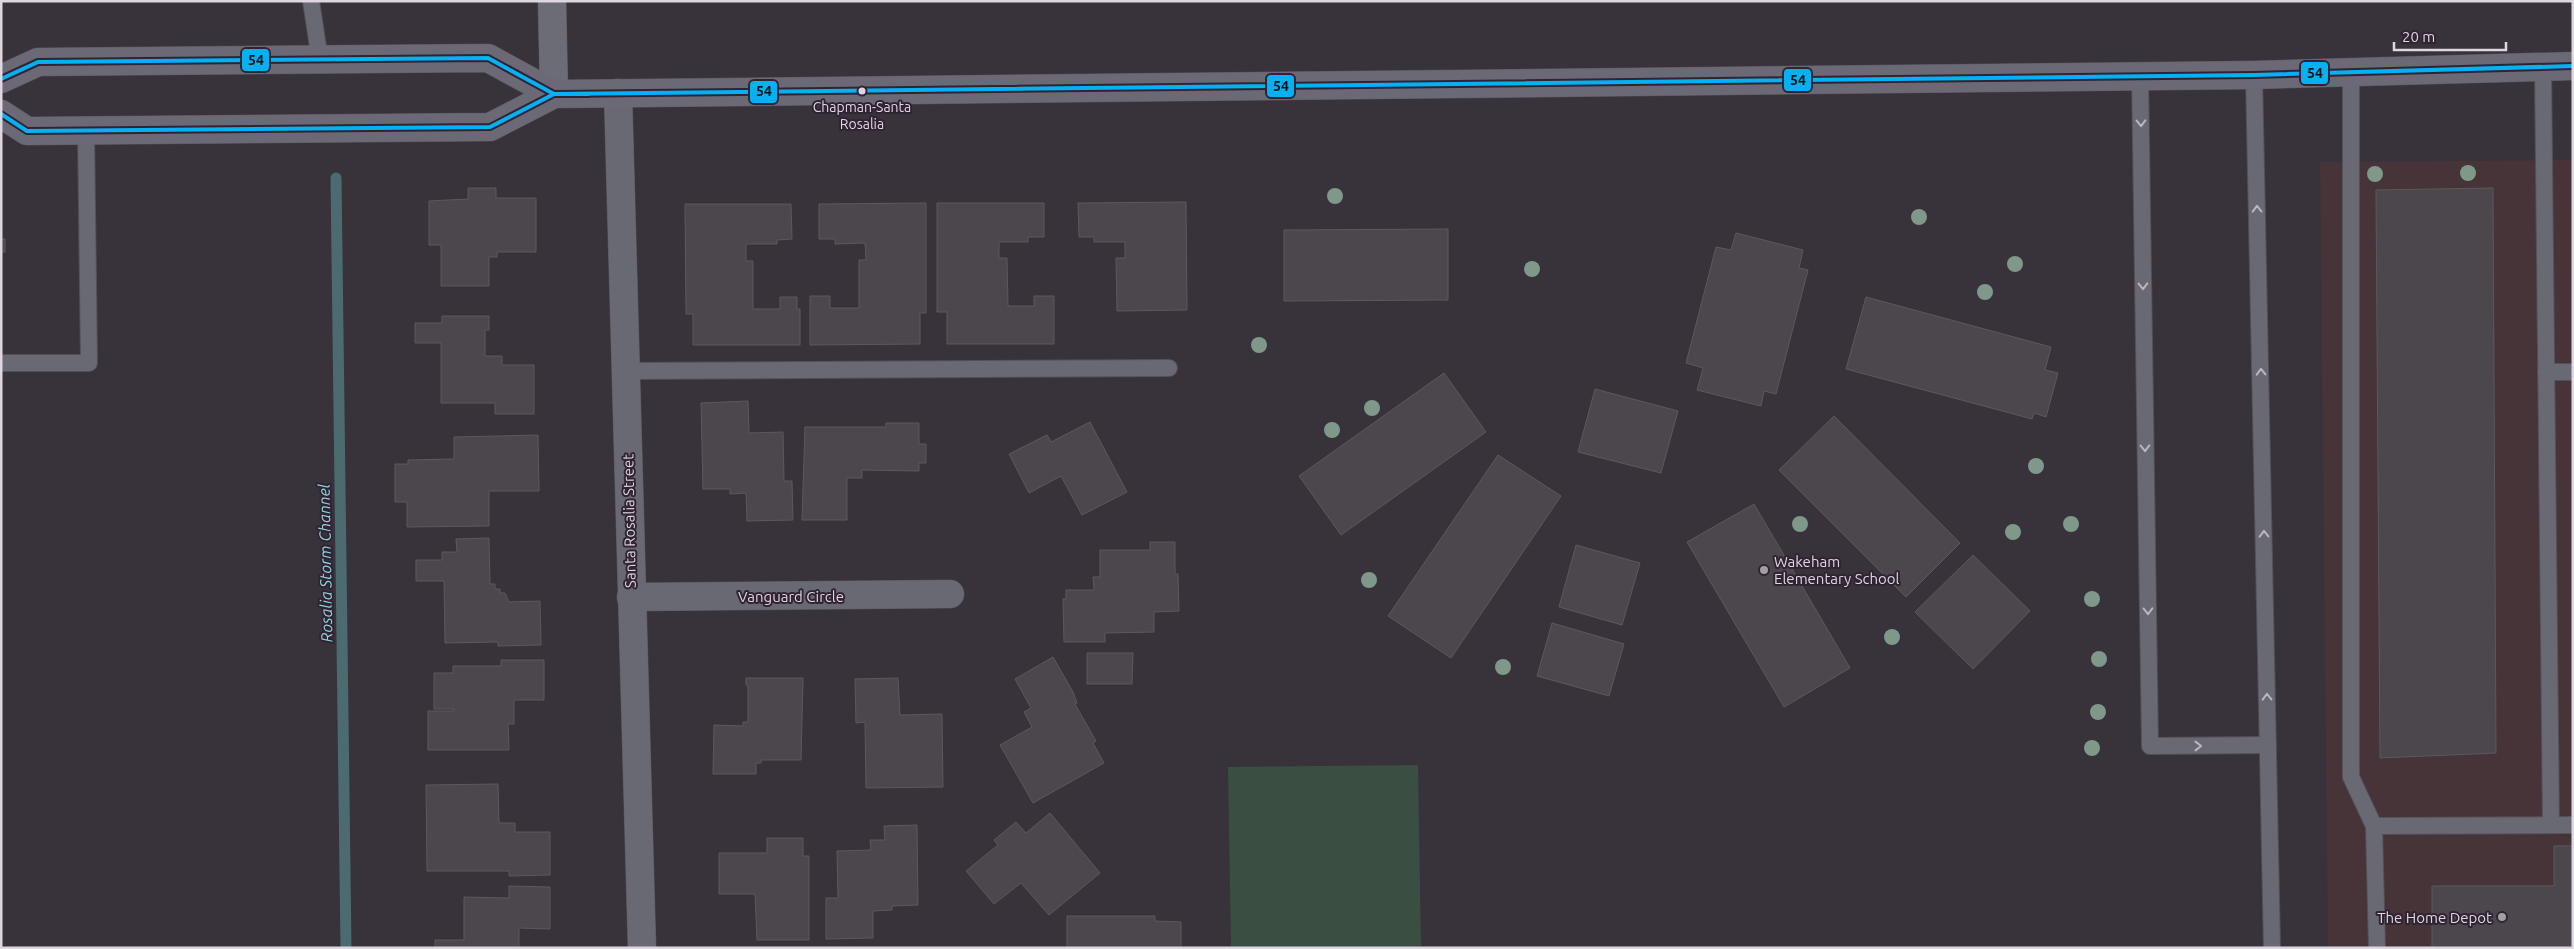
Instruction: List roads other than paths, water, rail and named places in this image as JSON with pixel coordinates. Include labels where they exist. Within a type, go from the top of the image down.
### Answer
[{"type":"main road","points":[[2,75],[38,62],[488,58],[554,94]]},
{"type":"main road","points":[[1,114],[27,130],[490,127],[554,94],[2254,75],[2573,66]]},
{"type":"street","points":[[552,1],[554,94]]},
{"type":"street","name":"Santa Rosalia Street","points":[[618,93],[642,948]]},
{"type":"street","name":"Vanguard Circle","points":[[631,597],[950,594]]},
{"type":"lane","points":[[311,1],[320,60]]},
{"type":"lane","points":[[2543,66],[2551,825]]},
{"type":"lane","points":[[2351,72],[2351,777],[2374,826],[2377,948]]},
{"type":"lane","points":[[2140,75],[2150,746],[2268,745]]},
{"type":"lane","points":[[2254,75],[2272,948]]},
{"type":"lane","points":[[1,363],[88,363],[86,130]]},
{"type":"lane","points":[[626,371],[1169,368]]},
{"type":"lane","points":[[2546,372],[2573,372]]},
{"type":"lane","points":[[2374,826],[2573,825]]},
{"type":"waterway","name":"Rosalia Storm Channel","points":[[336,178],[346,948]]},
{"type":"place","name":"Chapman-Santa Rosalia","points":[[862,91]]},
{"type":"place","name":"Wakeham Elementary School","points":[[1764,570]]},
{"type":"place","name":"The Home Depot","points":[[2502,917]]}]
